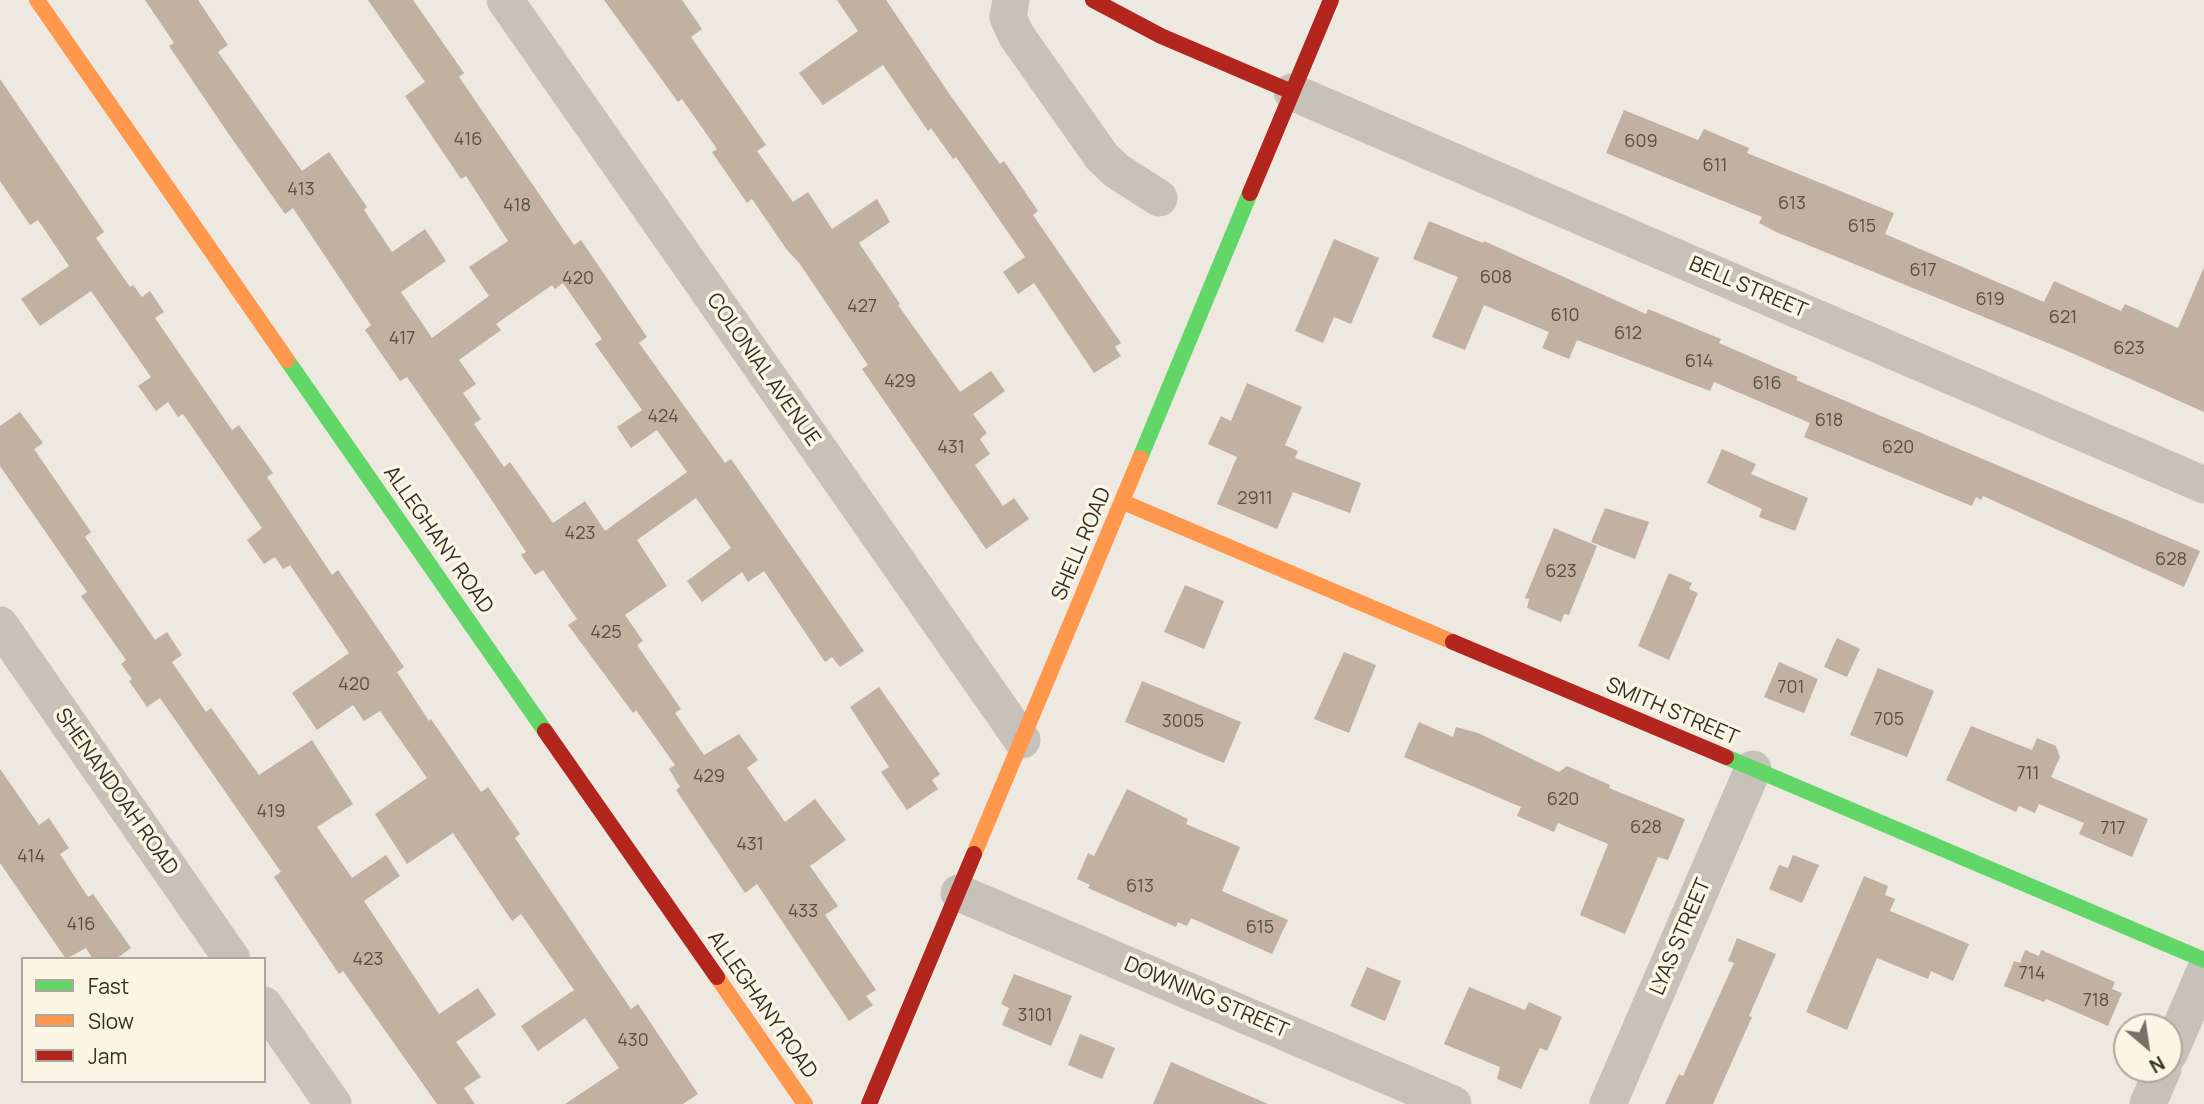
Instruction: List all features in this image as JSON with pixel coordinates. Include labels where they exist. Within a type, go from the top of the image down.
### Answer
[{"type":"street","name":"ALLEGHANY ROAD","points":[[37,0],[805,1104]]},
{"type":"street","name":"COLONIAL AVENUE","points":[[505,0],[1022,740]]},
{"type":"street","points":[[1011,0],[1009,17],[1016,35],[1087,139],[1116,171],[1159,198]]},
{"type":"street","points":[[1093,0],[1161,36],[1292,92]]},
{"type":"street","name":"SHELL ROAD","points":[[869,1104],[1331,0]]},
{"type":"street","name":"BELL STREET","points":[[1292,92],[2204,485]]},
{"type":"street","name":"SMITH STREET","points":[[1123,502],[2204,960]]},
{"type":"street","name":"SHENANDOAH ROAD","points":[[0,625],[231,957]]},
{"type":"street","name":"LYAS STREET","points":[[1608,1104],[1754,769]]},
{"type":"street","name":"DOWNING STREET","points":[[959,893],[1453,1104]]},
{"type":"street","points":[[2183,1022],[2204,973]]},
{"type":"street","points":[[266,1008],[333,1104]]},
{"type":"street","points":[[2148,1104],[2157,1083]]},
{"type":"building","points":[[145,0],[198,0],[228,45],[218,52],[302,171],[329,152],[367,207],[364,210],[392,252],[425,229],[446,261],[401,292],[432,338],[489,296],[469,267],[508,241],[466,176],[461,179],[405,96],[425,82],[368,0],[413,0],[464,73],[459,77],[574,245],[581,240],[647,337],[639,343],[725,463],[731,459],[864,651],[840,667],[832,657],[825,662],[764,571],[748,582],[742,572],[702,602],[687,581],[731,548],[696,498],[637,540],[667,586],[625,615],[643,641],[637,645],[681,709],[675,713],[704,755],[739,734],[758,760],[747,768],[785,822],[815,799],[846,840],[810,866],[838,906],[825,915],[876,990],[866,996],[873,1005],[849,1021],[757,884],[745,893],[676,790],[680,787],[669,769],[675,765],[636,710],[633,713],[568,625],[577,619],[543,570],[535,575],[521,555],[526,552],[475,475],[407,377],[400,381],[365,330],[371,325],[293,208],[285,214],[169,46],[174,43]],"holes":[[[563,283],[602,339],[595,344],[642,410],[617,427],[631,448],[657,430],[687,472],[605,531],[585,501],[553,523],[510,462],[504,467],[474,424],[481,419],[463,393],[476,384],[459,360],[501,330],[496,324],[552,285],[555,289]]]},
{"type":"building","points":[[604,0],[682,0],[702,29],[691,37],[766,145],[757,151],[793,202],[808,192],[832,229],[877,199],[890,222],[859,243],[900,304],[898,305],[960,392],[991,371],[1005,391],[973,414],[987,433],[980,439],[990,454],[975,465],[1003,506],[1014,498],[1029,519],[986,549],[862,369],[868,365],[800,264],[787,250],[752,199],[747,203],[712,152],[717,149],[682,99],[678,102]]},
{"type":"building","points":[[837,0],[886,0],[950,95],[1000,164],[1004,161],[1038,211],[1033,215],[1121,343],[1115,347],[1121,356],[1094,373],[1034,283],[1018,294],[1003,272],[1025,257],[956,157],[953,159],[931,128],[928,131],[883,65],[823,105],[799,73],[858,31]]},
{"type":"building","points":[[0,79],[104,232],[96,238],[130,287],[133,285],[142,297],[150,291],[164,312],[155,318],[232,430],[239,425],[273,473],[267,477],[332,575],[338,570],[404,667],[397,672],[429,721],[431,719],[481,792],[488,787],[520,834],[515,838],[631,1009],[638,1004],[698,1094],[683,1104],[565,1104],[619,1068],[585,1018],[538,1051],[521,1026],[574,990],[521,914],[512,921],[453,833],[407,864],[375,814],[427,778],[380,711],[364,721],[353,705],[317,730],[292,693],[349,653],[290,565],[283,569],[275,557],[264,564],[247,540],[262,528],[183,414],[178,417],[168,402],[156,411],[138,386],[151,377],[91,291],[40,326],[21,299],[69,266],[38,220],[30,225],[0,181]]},
{"type":"building","points":[[1624,110],[1698,140],[1704,129],[1749,148],[1747,153],[1894,213],[1885,234],[2044,302],[2054,281],[2121,311],[2125,304],[2178,328],[2204,267],[2204,412],[2072,353],[1776,232],[1759,223],[1762,217],[1606,153]]},
{"type":"building","points":[[1429,221],[1483,243],[1484,241],[1646,314],[1648,309],[1721,339],[1719,343],[1798,377],[1796,380],[2200,551],[2184,587],[1983,496],[1981,500],[1976,497],[1972,506],[1804,437],[1810,423],[1714,382],[1710,391],[1577,340],[1569,359],[1542,348],[1549,332],[1484,305],[1465,350],[1432,337],[1458,277],[1413,259]]},
{"type":"building","points":[[1334,239],[1379,258],[1351,324],[1334,317],[1323,343],[1295,331]]},
{"type":"building","points":[[1247,383],[1302,407],[1285,445],[1298,451],[1295,458],[1361,483],[1350,513],[1293,492],[1277,529],[1217,504],[1237,457],[1208,444],[1221,416],[1231,421]]},
{"type":"building","points":[[20,412],[43,443],[34,449],[91,532],[85,537],[155,640],[167,632],[182,655],[172,662],[206,712],[211,708],[259,775],[312,740],[353,804],[317,827],[352,878],[386,855],[400,876],[364,901],[439,1014],[478,988],[496,1015],[456,1042],[481,1077],[464,1088],[475,1104],[437,1104],[343,971],[339,974],[274,877],[281,872],[160,698],[147,707],[129,681],[132,679],[121,664],[126,660],[81,596],[87,592],[0,466],[0,426]]},
{"type":"building","points":[[1722,449],[1756,464],[1751,474],[1808,498],[1795,531],[1759,517],[1762,509],[1707,483]]},
{"type":"building","points":[[1605,508],[1649,522],[1635,559],[1591,542]]},
{"type":"building","points":[[1554,528],[1597,546],[1569,615],[1564,614],[1561,622],[1527,608],[1529,599],[1525,598]]},
{"type":"building","points":[[1669,573],[1692,583],[1689,589],[1698,593],[1669,660],[1638,646]]},
{"type":"building","points":[[1185,585],[1224,601],[1204,649],[1164,632]]},
{"type":"building","points":[[1837,638],[1860,649],[1847,677],[1824,667]]},
{"type":"building","points":[[1344,652],[1376,665],[1349,733],[1314,719]]},
{"type":"building","points":[[1779,662],[1818,679],[1804,713],[1764,697]]},
{"type":"building","points":[[1878,668],[1934,691],[1907,757],[1850,735]]},
{"type":"building","points":[[1142,681],[1241,722],[1224,763],[1125,722]]},
{"type":"building","points":[[879,687],[940,774],[932,780],[938,789],[907,810],[881,772],[889,767],[850,707]]},
{"type":"building","points":[[1419,722],[1453,737],[1456,727],[1478,733],[1559,772],[1567,766],[1610,785],[1609,788],[1685,819],[1668,860],[1658,857],[1625,934],[1580,915],[1608,844],[1558,823],[1554,832],[1517,816],[1521,807],[1404,757]]},
{"type":"building","points":[[1971,726],[2032,750],[2037,738],[2056,746],[2060,757],[2051,777],[2148,819],[2132,857],[2079,834],[2084,823],[2039,804],[2035,813],[2019,806],[2016,812],[1946,780]]},
{"type":"building","points":[[0,769],[39,825],[49,818],[69,848],[60,854],[88,897],[93,894],[131,948],[119,957],[92,957],[86,948],[65,957],[0,863]]},
{"type":"building","points":[[1127,789],[1188,819],[1186,824],[1240,847],[1222,891],[1288,920],[1272,954],[1191,918],[1187,926],[1178,922],[1176,927],[1088,888],[1090,885],[1077,879],[1088,853],[1094,856]]},
{"type":"building","points":[[1793,855],[1819,865],[1802,903],[1769,889],[1779,865],[1788,868]]},
{"type":"building","points":[[1864,876],[1888,886],[1885,895],[1895,899],[1890,911],[1969,944],[1953,981],[1931,971],[1928,979],[1877,958],[1847,1030],[1806,1012]]},
{"type":"building","points":[[1737,938],[1776,954],[1749,1016],[1752,1017],[1713,1104],[1665,1104],[1679,1074],[1683,1076],[1734,963],[1728,961]]},
{"type":"building","points":[[2025,950],[2039,956],[2041,950],[2115,982],[2112,989],[2122,993],[2108,1026],[2046,999],[2044,1002],[2004,986],[2014,961],[2020,963]]},
{"type":"building","points":[[1367,967],[1401,981],[1385,1021],[1350,1006]]},
{"type":"building","points":[[1014,974],[1072,996],[1051,1046],[1002,1025],[1009,1008],[1001,1004]]},
{"type":"building","points":[[1469,987],[1525,1010],[1529,1002],[1562,1017],[1547,1051],[1540,1048],[1521,1089],[1497,1079],[1500,1067],[1444,1044]]},
{"type":"building","points":[[1080,1034],[1115,1048],[1102,1079],[1068,1065]]},
{"type":"building","points":[[1171,1062],[1268,1104],[1153,1104]]},
{"type":"traffic: fast","points":[[1140,458],[1250,193]]},
{"type":"traffic: fast","points":[[287,360],[545,731]]},
{"type":"traffic: fast","points":[[1726,757],[2204,960]]},
{"type":"traffic: slow","points":[[37,0],[287,360]]},
{"type":"traffic: slow","points":[[974,854],[1140,458]]},
{"type":"traffic: slow","points":[[1123,502],[1453,642]]},
{"type":"traffic: slow","points":[[717,977],[805,1104]]},
{"type":"traffic: jam","points":[[1093,0],[1161,36],[1292,92]]},
{"type":"traffic: jam","points":[[1250,193],[1331,0]]},
{"type":"traffic: jam","points":[[1453,642],[1726,757]]},
{"type":"traffic: jam","points":[[545,731],[717,977]]},
{"type":"traffic: jam","points":[[869,1104],[974,854]]}]
